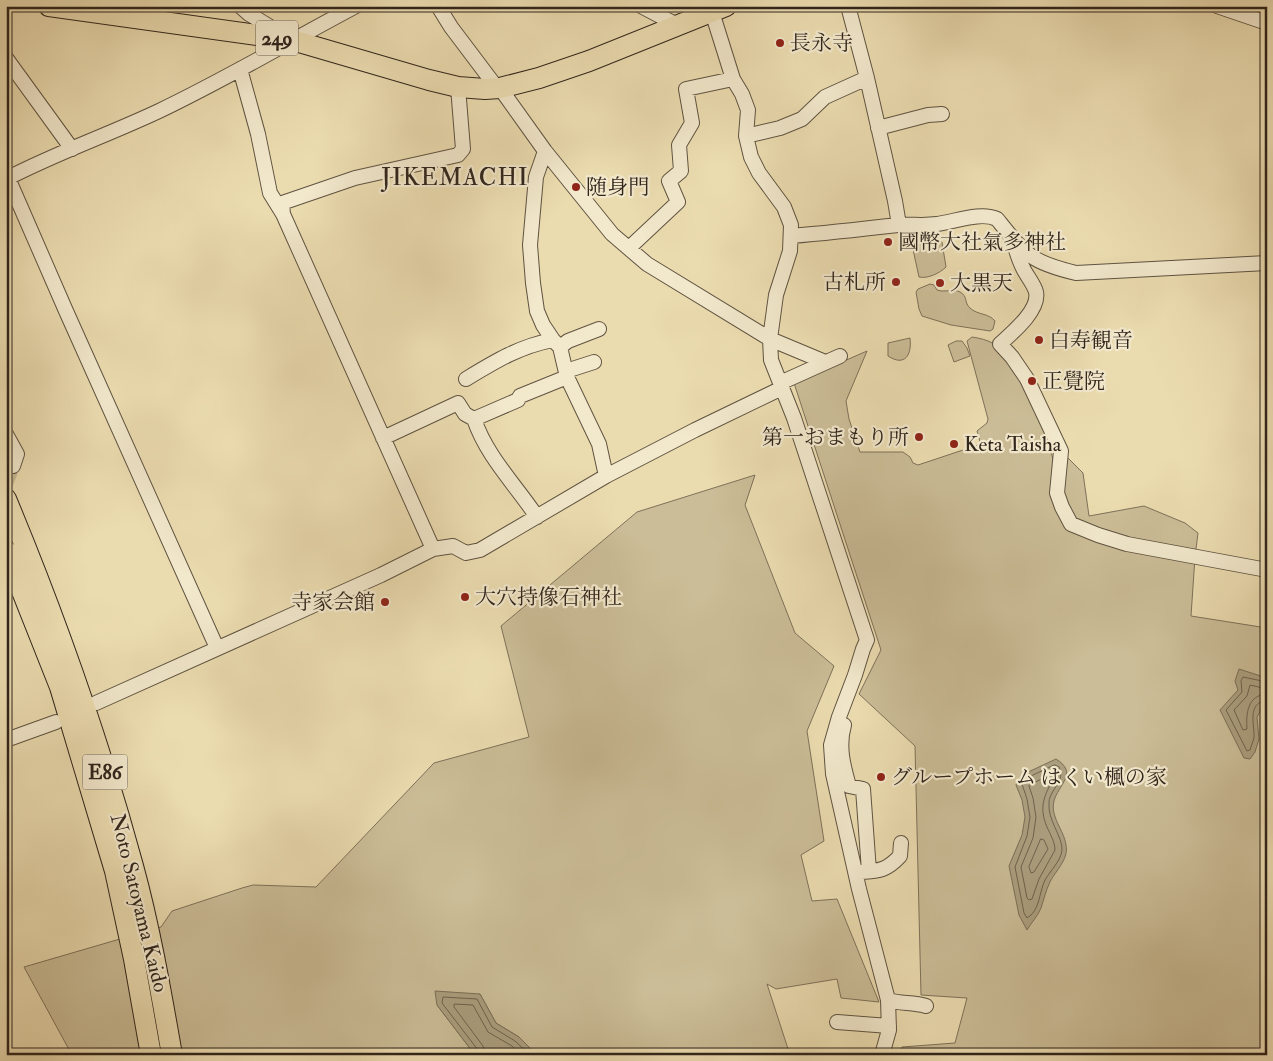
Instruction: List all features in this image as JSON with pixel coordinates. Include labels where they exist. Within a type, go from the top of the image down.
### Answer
[{"type":"highway","name":"249","points":[[49,6],[292,40],[458,87],[498,88],[539,78],[589,61],[719,9]]},
{"type":"highway","name":"Noto Satoyama Kaido","points":[[6,499],[44,590],[76,681],[134,867],[155,956],[172,1055]]},
{"type":"highway","name":"Noto Satoyama Kaido","points":[[6,551],[60,687],[115,871],[134,959],[151,1055]]},
{"type":"street","points":[[240,6],[249,14],[292,40]]},
{"type":"street","points":[[217,648],[7,179],[56,154],[72,149],[158,111],[356,6]]},
{"type":"street","points":[[438,6],[451,27],[545,151],[612,234],[647,264],[770,338],[825,362]]},
{"type":"street","points":[[641,6],[677,26]]},
{"type":"street","points":[[848,6],[867,78],[899,225]]},
{"type":"street","points":[[1217,6],[1267,23]]},
{"type":"street","points":[[719,9],[733,80],[742,94],[748,110],[746,136],[751,158],[759,173],[784,208],[791,225],[792,236],[786,265],[776,295],[770,338],[771,360],[794,418],[867,640],[831,745],[833,774],[862,872],[888,1000],[889,1026],[882,1055]]},
{"type":"street","points":[[6,58],[72,149]]},
{"type":"street","points":[[240,69],[258,134],[270,193],[282,214],[433,549]]},
{"type":"street","points":[[746,136],[780,128],[802,119],[824,97],[867,78]]},
{"type":"street","points":[[629,248],[678,202],[669,181],[681,171],[678,145],[692,123],[686,89],[733,80]]},
{"type":"street","points":[[282,214],[282,204],[355,178],[458,155],[463,149],[458,87]]},
{"type":"street","points":[[878,128],[928,115],[942,114]]},
{"type":"street","points":[[545,151],[536,178],[530,245],[537,311],[542,325],[557,344],[566,374],[599,444],[606,476]]},
{"type":"street","points":[[792,236],[867,230],[899,225],[937,224],[964,218],[992,216],[997,219],[1022,250],[1034,260],[1054,268],[1076,273],[1267,263]]},
{"type":"street","points":[[1012,239],[1022,267],[1036,292],[1035,302],[1034,308],[1000,344],[1012,357],[1027,379],[1061,451],[1057,493],[1071,524],[1127,544],[1267,570]]},
{"type":"street","points":[[466,379],[507,355],[537,343],[557,344],[599,329]]},
{"type":"street","points":[[96,703],[381,575],[433,549],[453,546],[466,553],[480,550],[606,476],[825,362],[840,356]]},
{"type":"street","points":[[474,419],[518,400],[520,396],[594,362]]},
{"type":"street","points":[[383,438],[458,403],[465,414],[474,419],[480,436],[493,458],[537,517]]},
{"type":"street","points":[[6,434],[17,454],[13,466]]},
{"type":"street","points":[[846,700],[846,719],[840,737],[849,786],[863,789],[862,872]]},
{"type":"street","points":[[6,740],[56,722]]},
{"type":"street","points":[[862,872],[879,871],[892,865],[900,856],[901,842]]},
{"type":"street","points":[[888,1000],[912,1002],[926,1006]]},
{"type":"street","points":[[837,1022],[889,1026]]},
{"type":"shaded area","points":[[932,231],[942,242],[946,267],[934,275],[919,277],[912,245],[918,241],[918,233]]},
{"type":"shaded area","points":[[930,284],[934,285],[937,290],[955,290],[962,294],[970,308],[995,321],[993,329],[990,331],[951,325],[922,316],[916,292],[918,289]]},
{"type":"shaded area","points":[[972,337],[986,340],[996,345],[1016,370],[1036,410],[1055,466],[1061,451],[1083,473],[1089,516],[1144,506],[1185,523],[1198,533],[1191,616],[1267,628],[1267,1055],[899,1055],[902,1047],[955,1043],[967,998],[921,995],[915,746],[859,694],[881,650],[794,383],[867,351],[846,401],[849,419],[860,452],[903,452],[910,457],[913,463],[918,465],[978,445],[980,442],[977,431],[987,423],[988,419],[967,341]]},
{"type":"shaded area","points":[[910,338],[910,350],[906,358],[899,360],[888,356],[888,343]]},
{"type":"shaded area","points":[[956,341],[962,341],[970,356],[954,362],[948,345]]},
{"type":"shaded area","points":[[755,475],[745,505],[795,633],[834,666],[807,731],[824,841],[801,855],[812,901],[837,899],[879,1002],[841,998],[837,979],[776,989],[767,984],[790,1055],[537,1055],[519,1037],[496,1023],[480,994],[437,1005],[475,1055],[72,1055],[24,967],[161,927],[172,911],[242,888],[253,885],[316,887],[434,763],[529,737],[501,626],[637,512]]},
{"type":"water","points":[[1239,669],[1267,678],[1267,699],[1257,717],[1259,739],[1255,752],[1250,759],[1244,758],[1220,710],[1238,690],[1235,681]]},
{"type":"water","points":[[1056,759],[1063,764],[1067,774],[1056,795],[1053,807],[1065,839],[1066,855],[1049,885],[1040,911],[1027,930],[1019,915],[1009,866],[1022,835],[1025,817],[1022,800],[1016,785],[1024,774]]},
{"type":"water","points":[[435,991],[480,994],[496,1023],[519,1037],[537,1055],[475,1055],[437,1005]]},
{"type":"tunnel","points":[[6,484],[13,466]]},
{"type":"place","name":"長永寺","points":[[780,43]]},
{"type":"place","name":"随身門","points":[[576,187]]},
{"type":"place","name":"國幣大社氣多神社","points":[[888,242]]},
{"type":"place","name":"古札所","points":[[896,282]]},
{"type":"place","name":"大黒天","points":[[940,283]]},
{"type":"place","name":"白寿観音","points":[[1039,340]]},
{"type":"place","name":"正覺院","points":[[1032,381]]},
{"type":"place","name":"第一おまもり所","points":[[919,437]]},
{"type":"place","name":"Keta Taisha","points":[[954,444]]},
{"type":"place","name":"大穴持像石神社","points":[[465,597]]},
{"type":"place","name":"寺家会館","points":[[385,602]]},
{"type":"place","name":"グループホーム はくい楓の家","points":[[881,777]]},
{"type":"district","name":"JIKEMACHI","points":[[455,177]]}]
